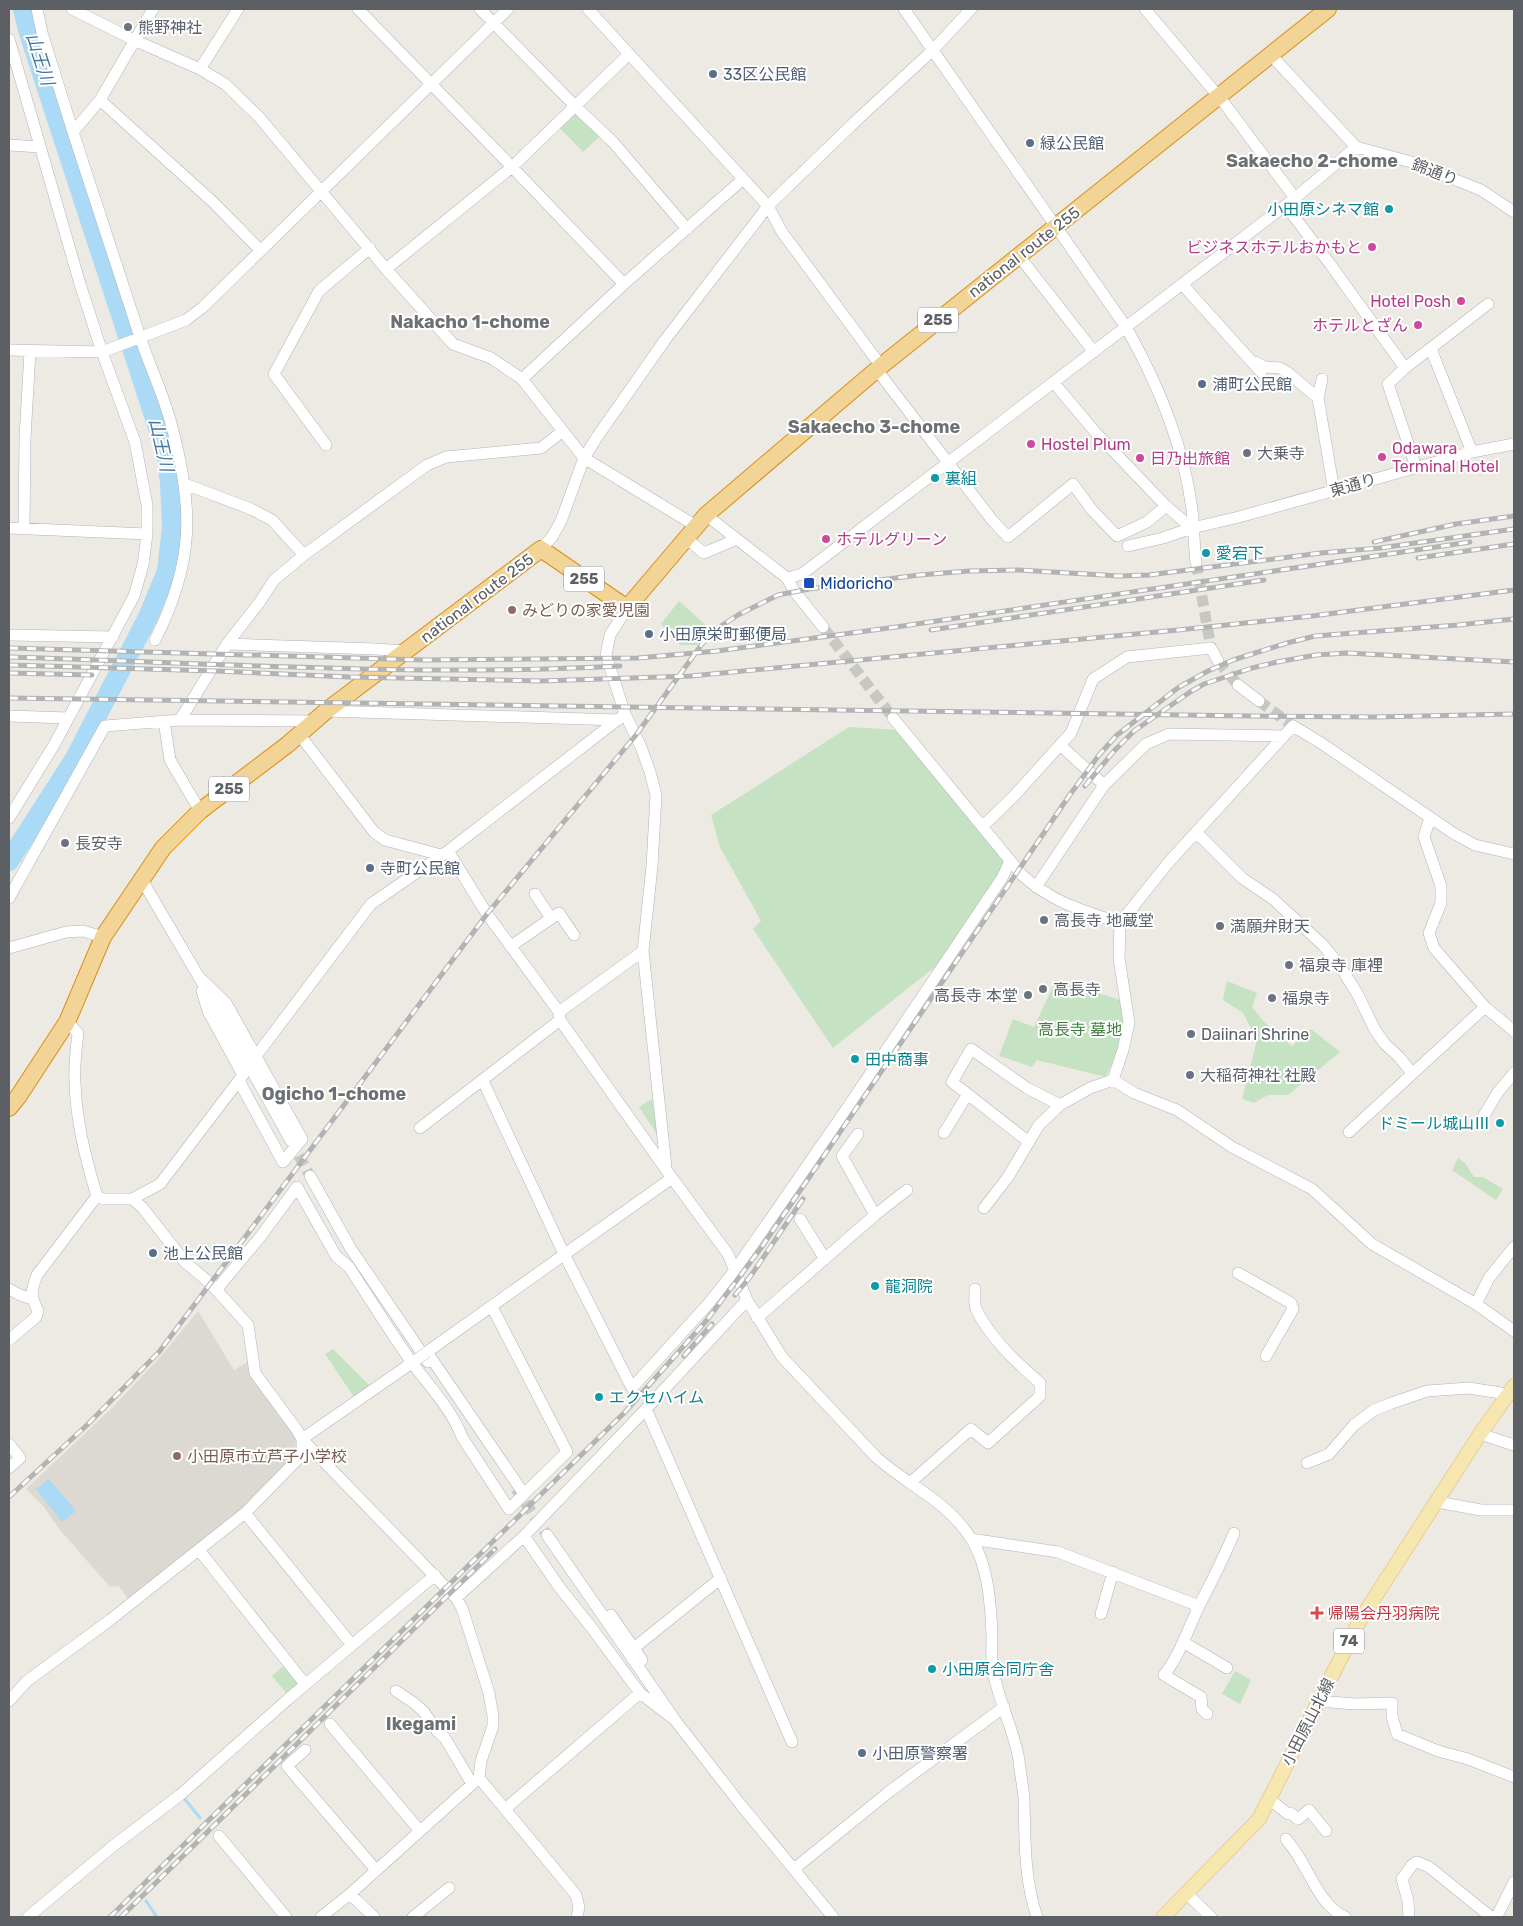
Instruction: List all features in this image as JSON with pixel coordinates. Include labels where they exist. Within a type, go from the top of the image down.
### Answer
[{"type":"highway","name":"255","points":[[1271,55],[1328,9]]},
{"type":"highway","name":"national route 255","points":[[9,1108],[67,1022],[103,937],[163,848],[200,811],[300,734],[320,716],[541,549],[627,608],[696,526],[879,368],[1271,55]]},
{"type":"main road","name":"小田原山北線","points":[[1163,1917],[1259,1820],[1360,1620],[1480,1434],[1511,1390]]},
{"type":"street","points":[[37,9],[42,33],[73,132],[141,339],[172,426],[185,484],[187,502],[186,552],[168,614],[155,640]]},
{"type":"street","points":[[72,9],[134,40],[200,69],[225,84],[240,98],[386,269],[453,344],[491,358],[522,379],[584,458],[696,526],[737,539],[787,578],[795,592],[823,627]]},
{"type":"street","points":[[73,132],[100,100],[153,9]]},
{"type":"street","points":[[200,69],[238,9]]},
{"type":"street","points":[[358,9],[624,284]]},
{"type":"street","points":[[480,9],[613,142],[687,229]]},
{"type":"street","points":[[9,350],[102,352],[141,339],[186,320],[203,306],[508,9]]},
{"type":"street","points":[[588,9],[768,206],[782,232],[879,368],[949,464],[992,520],[1008,537],[1073,484],[1092,510],[1117,536],[1147,522],[1166,506]]},
{"type":"street","points":[[904,9],[1126,327],[1152,378],[1169,420],[1183,467],[1192,510],[1196,563]]},
{"type":"street","points":[[541,549],[552,537],[561,521],[584,458],[617,408],[665,340],[768,206],[932,50],[971,9]]},
{"type":"street","points":[[1145,9],[1219,97],[1295,198]]},
{"type":"street","points":[[9,39],[80,284],[102,352],[135,442],[147,505],[147,534],[143,565],[134,596],[68,718],[10,812]]},
{"type":"street","points":[[386,269],[512,167],[629,54]]},
{"type":"street","points":[[787,578],[802,574],[949,464],[1286,206],[1356,147],[1271,55]]},
{"type":"street","points":[[100,100],[212,202],[260,250]]},
{"type":"street","points":[[9,146],[40,147]]},
{"type":"street","name":"錦通り","points":[[1356,147],[1419,165],[1482,190],[1514,212]]},
{"type":"street","points":[[522,379],[624,284],[743,179]]},
{"type":"street","points":[[1286,206],[1405,368]]},
{"type":"street","points":[[326,445],[274,374],[319,291],[370,248]]},
{"type":"street","points":[[1019,256],[1094,352]]},
{"type":"street","points":[[1182,284],[1261,372]]},
{"type":"street","points":[[1416,467],[1388,384],[1405,368],[1488,304]]},
{"type":"street","points":[[1431,348],[1472,452]]},
{"type":"street","points":[[24,528],[24,438],[30,351]]},
{"type":"street","points":[[1251,360],[1265,367],[1280,368],[1318,398]]},
{"type":"street","points":[[1322,379],[1318,398],[1334,491]]},
{"type":"street","points":[[1054,383],[1096,434],[1166,506],[1192,528]]},
{"type":"street","points":[[180,720],[227,644],[259,603],[274,580],[304,555],[427,465],[446,457],[541,448],[563,431]]},
{"type":"street","name":"東通り","points":[[1128,546],[1164,538],[1192,528],[1239,518],[1472,452],[1514,444]]},
{"type":"street","points":[[185,484],[251,509],[272,520],[304,555]]},
{"type":"street","points":[[696,526],[704,553],[737,539]]},
{"type":"street","points":[[9,528],[147,534]]},
{"type":"street","points":[[627,608],[610,634],[606,655],[622,717],[641,747],[656,795],[653,857],[643,952],[669,1173]]},
{"type":"street","points":[[9,635],[113,637]]},
{"type":"street","points":[[227,644],[406,651]]},
{"type":"street","points":[[983,826],[1013,797],[1071,733],[1093,679],[1127,657],[1211,648],[1218,661]]},
{"type":"street","points":[[1238,685],[1259,701]]},
{"type":"street","points":[[9,716],[68,718]]},
{"type":"street","points":[[9,898],[105,726],[180,720],[320,716],[622,717]]},
{"type":"street","points":[[256,1056],[371,904],[445,853],[622,717]]},
{"type":"street","points":[[893,718],[1010,861],[1036,887],[1045,894],[1072,907],[1120,924]]},
{"type":"street","points":[[164,722],[170,760],[200,811]]},
{"type":"street","points":[[1113,1080],[1123,1050],[1129,1023],[1120,958],[1120,924],[1168,863],[1293,726],[1321,742],[1453,833],[1475,845],[1514,854]]},
{"type":"street","points":[[300,734],[374,832],[385,840],[445,853],[728,1254],[747,1300],[782,1357],[876,1457],[891,1471],[938,1501],[955,1517],[971,1538],[984,1570],[991,1607],[993,1669],[1018,1757],[1024,1796],[1023,1824],[1027,1869],[1031,1900],[1037,1917]]},
{"type":"street","points":[[1036,887],[1104,785],[1146,744],[1169,734],[1283,736]]},
{"type":"street","points":[[1060,745],[1104,785]]},
{"type":"street","points":[[1430,818],[1424,837],[1441,886],[1441,903],[1429,933],[1434,948],[1485,1007],[1514,1031]]},
{"type":"street","points":[[1196,832],[1242,878],[1273,900],[1323,945],[1340,966],[1358,995],[1375,1030],[1385,1044],[1412,1073]]},
{"type":"street","points":[[483,1081],[564,1254],[632,1388],[709,1303],[735,1270],[848,1107],[1002,878],[1010,861]]},
{"type":"street","points":[[142,880],[291,1141]]},
{"type":"street","points":[[535,894],[552,918]]},
{"type":"street","points":[[510,946],[559,913],[574,934]]},
{"type":"street","points":[[9,948],[66,932],[83,931],[103,937]]},
{"type":"street","points":[[420,1128],[483,1081],[560,1016],[643,952]]},
{"type":"street","points":[[199,977],[226,1003],[302,1139],[283,1162],[239,1081]]},
{"type":"street","points":[[67,1022],[78,1033],[75,1083],[76,1103],[97,1196],[103,1199],[132,1199],[160,1184],[243,1075],[208,1011],[199,977]]},
{"type":"street","points":[[1349,1132],[1485,1007]]},
{"type":"street","points":[[1028,1142],[967,1096],[952,1082],[972,1049],[1028,1088],[1060,1105]]},
{"type":"street","points":[[1483,1117],[1498,1092],[1514,1073]]},
{"type":"street","points":[[984,1208],[1008,1177],[1039,1125],[1060,1105],[1090,1088],[1113,1080],[1134,1092],[1177,1110],[1232,1147],[1312,1189],[1372,1244],[1476,1304],[1514,1331]]},
{"type":"street","points":[[944,1133],[967,1096]]},
{"type":"street","points":[[858,1134],[842,1156],[875,1215]]},
{"type":"street","points":[[302,1439],[492,1307],[669,1173]]},
{"type":"street","points":[[310,1176],[351,1249],[416,1347],[520,1491]]},
{"type":"street","points":[[216,1290],[262,1236],[297,1187],[336,1256],[349,1267],[447,1409],[459,1428],[462,1437],[509,1509],[520,1491],[567,1452],[492,1307]]},
{"type":"street","points":[[757,1318],[875,1215],[907,1190]]},
{"type":"street","points":[[9,1340],[36,1317],[38,1311],[32,1299],[32,1288],[37,1275],[97,1196]]},
{"type":"street","points":[[132,1199],[142,1207],[186,1262],[216,1290],[248,1325],[255,1373],[302,1439],[456,1598],[462,1608],[489,1693],[493,1716],[492,1726],[476,1781],[350,1894],[321,1917]]},
{"type":"street","points":[[800,1219],[825,1259]]},
{"type":"street","points":[[1476,1304],[1489,1278],[1514,1247]]},
{"type":"street","points":[[1238,1272],[1291,1303],[1293,1309],[1266,1356]]},
{"type":"street","points":[[9,1289],[32,1299]]},
{"type":"street","points":[[911,1482],[972,1429],[988,1442],[1040,1396],[1040,1383],[1019,1365],[992,1334],[975,1307],[975,1289]]},
{"type":"street","points":[[456,1598],[524,1536],[747,1300]]},
{"type":"street","points":[[428,1352],[520,1491]]},
{"type":"street","points":[[1307,1463],[1329,1454],[1354,1425],[1374,1410],[1392,1403],[1427,1391],[1469,1388],[1511,1390]]},
{"type":"street","points":[[646,1409],[792,1742]]},
{"type":"street","points":[[1480,1434],[1514,1445]]},
{"type":"street","points":[[9,1701],[27,1681],[110,1620],[245,1513],[300,1457],[302,1439]]},
{"type":"street","points":[[9,1444],[20,1458],[9,1468]]},
{"type":"street","points":[[1437,1502],[1481,1510],[1514,1510]]},
{"type":"street","points":[[245,1513],[352,1645]]},
{"type":"street","points":[[542,1517],[670,1700],[676,1720]]},
{"type":"street","points":[[1207,1714],[1202,1709],[1201,1697],[1164,1674],[1173,1664],[1234,1533]]},
{"type":"street","points":[[547,1535],[676,1720],[741,1806],[834,1917]]},
{"type":"street","points":[[524,1536],[560,1588],[640,1693],[676,1720]]},
{"type":"street","points":[[971,1538],[1058,1552],[1199,1606]]},
{"type":"street","points":[[199,1550],[305,1684]]},
{"type":"street","points":[[1101,1614],[1112,1572]]},
{"type":"street","points":[[28,1917],[113,1846],[180,1795],[305,1684],[435,1575]]},
{"type":"street","points":[[634,1648],[721,1578]]},
{"type":"street","points":[[1183,1642],[1227,1668]]},
{"type":"street","points":[[396,1691],[424,1712],[476,1781],[505,1809],[576,1895],[579,1906],[577,1917]]},
{"type":"street","points":[[505,1809],[640,1693]]},
{"type":"street","points":[[1319,1701],[1354,1704],[1392,1703],[1392,1716],[1397,1734],[1438,1751],[1468,1759],[1514,1777]]},
{"type":"street","points":[[794,1869],[890,1791],[1004,1707]]},
{"type":"street","points":[[330,1724],[420,1831]]},
{"type":"street","points":[[305,1750],[287,1766],[376,1870]]},
{"type":"street","points":[[1269,1799],[1288,1814],[1290,1812],[1298,1819],[1309,1810],[1326,1831]]},
{"type":"street","points":[[219,1836],[286,1917]]},
{"type":"street","points":[[1286,1839],[1299,1857],[1324,1902],[1338,1914],[1345,1917]]},
{"type":"street","points":[[1409,1917],[1408,1901],[1402,1879],[1412,1865],[1417,1862],[1429,1867],[1492,1917],[1498,1914],[1514,1882]]},
{"type":"street","points":[[413,1917],[426,1913],[449,1888]]},
{"type":"street","points":[[1186,1893],[1211,1917]]},
{"type":"street","points":[[350,1894],[374,1917]]},
{"type":"shaded area","name":"小田原市立芦子小学校","points":[[198,1311],[234,1370],[249,1361],[293,1432],[296,1440],[295,1452],[249,1503],[128,1599],[119,1586],[110,1587],[60,1530],[44,1507],[26,1489],[112,1408],[162,1355]]},
{"type":"green space","points":[[575,110],[601,135],[583,152],[559,127]]},
{"type":"green space","points":[[679,601],[710,629],[697,645],[680,645],[661,624]]},
{"type":"green space","points":[[849,727],[898,730],[1005,861],[998,877],[936,966],[833,1048],[753,929],[761,921],[720,847],[711,815]]},
{"type":"green space","name":"高長寺 墓地","points":[[1056,980],[1120,1000],[1124,1021],[1119,1046],[1106,1077],[1037,1060],[1032,1067],[999,1056],[1013,1019],[1034,1027]]},
{"type":"green space","points":[[1227,981],[1257,993],[1252,1007],[1265,1023],[1292,1046],[1311,1029],[1340,1052],[1288,1095],[1268,1095],[1254,1103],[1242,1099],[1257,1040],[1243,1013],[1223,1000]]},
{"type":"green space","points":[[652,1099],[658,1136],[639,1107]]},
{"type":"green space","points":[[1458,1158],[1465,1163],[1474,1177],[1483,1177],[1503,1189],[1496,1200],[1452,1170]]},
{"type":"green space","points":[[333,1349],[370,1386],[354,1397],[325,1354]]},
{"type":"green space","points":[[285,1665],[297,1681],[297,1685],[287,1694],[272,1676]]},
{"type":"green space","points":[[1235,1671],[1251,1680],[1240,1704],[1222,1694]]},
{"type":"water","points":[[49,1479],[76,1511],[62,1522],[36,1489]]},
{"type":"waterway","name":"山王川","points":[[9,861],[74,760],[148,617],[167,571],[172,527],[167,459],[160,434],[28,30],[23,9]]},
{"type":"waterway","points":[[184,1798],[200,1818]]},
{"type":"waterway","points":[[146,1901],[157,1917]]},
{"type":"tunnel","points":[[1196,563],[1211,648]]},
{"type":"tunnel","points":[[823,627],[893,718]]},
{"type":"tunnel","points":[[1218,661],[1238,685]]},
{"type":"tunnel","points":[[1259,701],[1293,726]]},
{"type":"tunnel","points":[[291,1141],[310,1176]]},
{"type":"tunnel","points":[[516,1489],[547,1535]]},
{"type":"railway","points":[[1374,542],[1456,524],[1514,516]]},
{"type":"railway","points":[[9,1497],[87,1425],[159,1352],[487,914],[636,735],[702,644],[721,626],[738,615],[778,595],[809,589],[919,575],[1019,570],[1119,576],[1149,575],[1321,553],[1380,548],[1514,529]]},
{"type":"railway","points":[[9,648],[424,660],[638,658],[717,651],[896,627],[1470,542]]},
{"type":"railway","points":[[1418,558],[1514,544]]},
{"type":"railway","points":[[931,630],[1264,580]]},
{"type":"railway","points":[[9,665],[349,677],[541,681],[691,676],[1312,616],[1514,590]]},
{"type":"railway","points":[[110,1917],[625,1412],[707,1320],[761,1248],[1069,796],[1099,755],[1117,735],[1179,687],[1208,671],[1233,660],[1287,643],[1315,636],[1514,619]]},
{"type":"railway","points":[[1085,786],[1114,751],[1134,731],[1204,684],[1252,668],[1316,655],[1347,653],[1514,662]]},
{"type":"railway","points":[[9,657],[391,670],[544,669],[620,666]]},
{"type":"railway","points":[[9,673],[92,675]]},
{"type":"railway","points":[[9,698],[1251,716],[1375,717],[1514,714]]},
{"type":"railway","points":[[735,1295],[750,1277],[803,1199]]},
{"type":"railway","points":[[684,1356],[712,1324]]},
{"type":"railway","points":[[121,1917],[495,1549]]},
{"type":"place","name":"熊野神社","points":[[128,27]]},
{"type":"place","name":"33区公民館","points":[[713,74]]},
{"type":"place","name":"緑公民館","points":[[1030,143]]},
{"type":"place","name":"小田原シネマ館","points":[[1389,209]]},
{"type":"place","name":"ビジネスホテルおかもと","points":[[1372,247]]},
{"type":"place","name":"Hotel Posh","points":[[1461,301]]},
{"type":"place","name":"ホテルとざん","points":[[1418,325]]},
{"type":"place","name":"浦町公民館","points":[[1202,384]]},
{"type":"place","name":"Hostel Plum","points":[[1031,444]]},
{"type":"place","name":"大乗寺","points":[[1247,453]]},
{"type":"place","name":"Odawara Terminal Hotel","points":[[1382,457]]},
{"type":"place","name":"日乃出旅館","points":[[1140,458]]},
{"type":"place","name":"裏組","points":[[935,478]]},
{"type":"place","name":"ホテルグリーン","points":[[826,539]]},
{"type":"place","name":"愛宕下","points":[[1206,553]]},
{"type":"place","name":"Midoricho","points":[[809,583]]},
{"type":"place","name":"みどりの家愛児園","points":[[512,610]]},
{"type":"place","name":"小田原栄町郵便局","points":[[649,634]]},
{"type":"place","name":"長安寺","points":[[65,843]]},
{"type":"place","name":"寺町公民館","points":[[370,868]]},
{"type":"place","name":"高長寺 地蔵堂","points":[[1044,920]]},
{"type":"place","name":"満願弁財天","points":[[1220,926]]},
{"type":"place","name":"福泉寺 庫裡","points":[[1289,965]]},
{"type":"place","name":"高長寺","points":[[1043,989]]},
{"type":"place","name":"高長寺 本堂","points":[[1028,995]]},
{"type":"place","name":"福泉寺","points":[[1272,998]]},
{"type":"place","name":"Daiinari Shrine","points":[[1191,1034]]},
{"type":"place","name":"田中商事","points":[[855,1059]]},
{"type":"place","name":"大稲荷神社 社殿","points":[[1190,1075]]},
{"type":"place","name":"ドミール城山Ⅲ","points":[[1500,1123]]},
{"type":"place","name":"池上公民館","points":[[153,1253]]},
{"type":"place","name":"龍洞院","points":[[875,1286]]},
{"type":"place","name":"エクセハイム","points":[[599,1397]]},
{"type":"place","name":"小田原市立芦子小学校","points":[[177,1456]]},
{"type":"place","name":"帰陽会丹羽病院","points":[[1317,1613]]},
{"type":"place","name":"小田原合同庁舎","points":[[932,1669]]},
{"type":"place","name":"小田原警察署","points":[[862,1753]]},
{"type":"district","name":"Sakaecho 2-chome","points":[[1312,161]]},
{"type":"district","name":"Nakacho 1-chome","points":[[470,322]]},
{"type":"district","name":"Sakaecho 3-chome","points":[[874,427]]},
{"type":"district","name":"Ogicho 1-chome","points":[[334,1094]]},
{"type":"district","name":"Ikegami","points":[[421,1724]]}]
